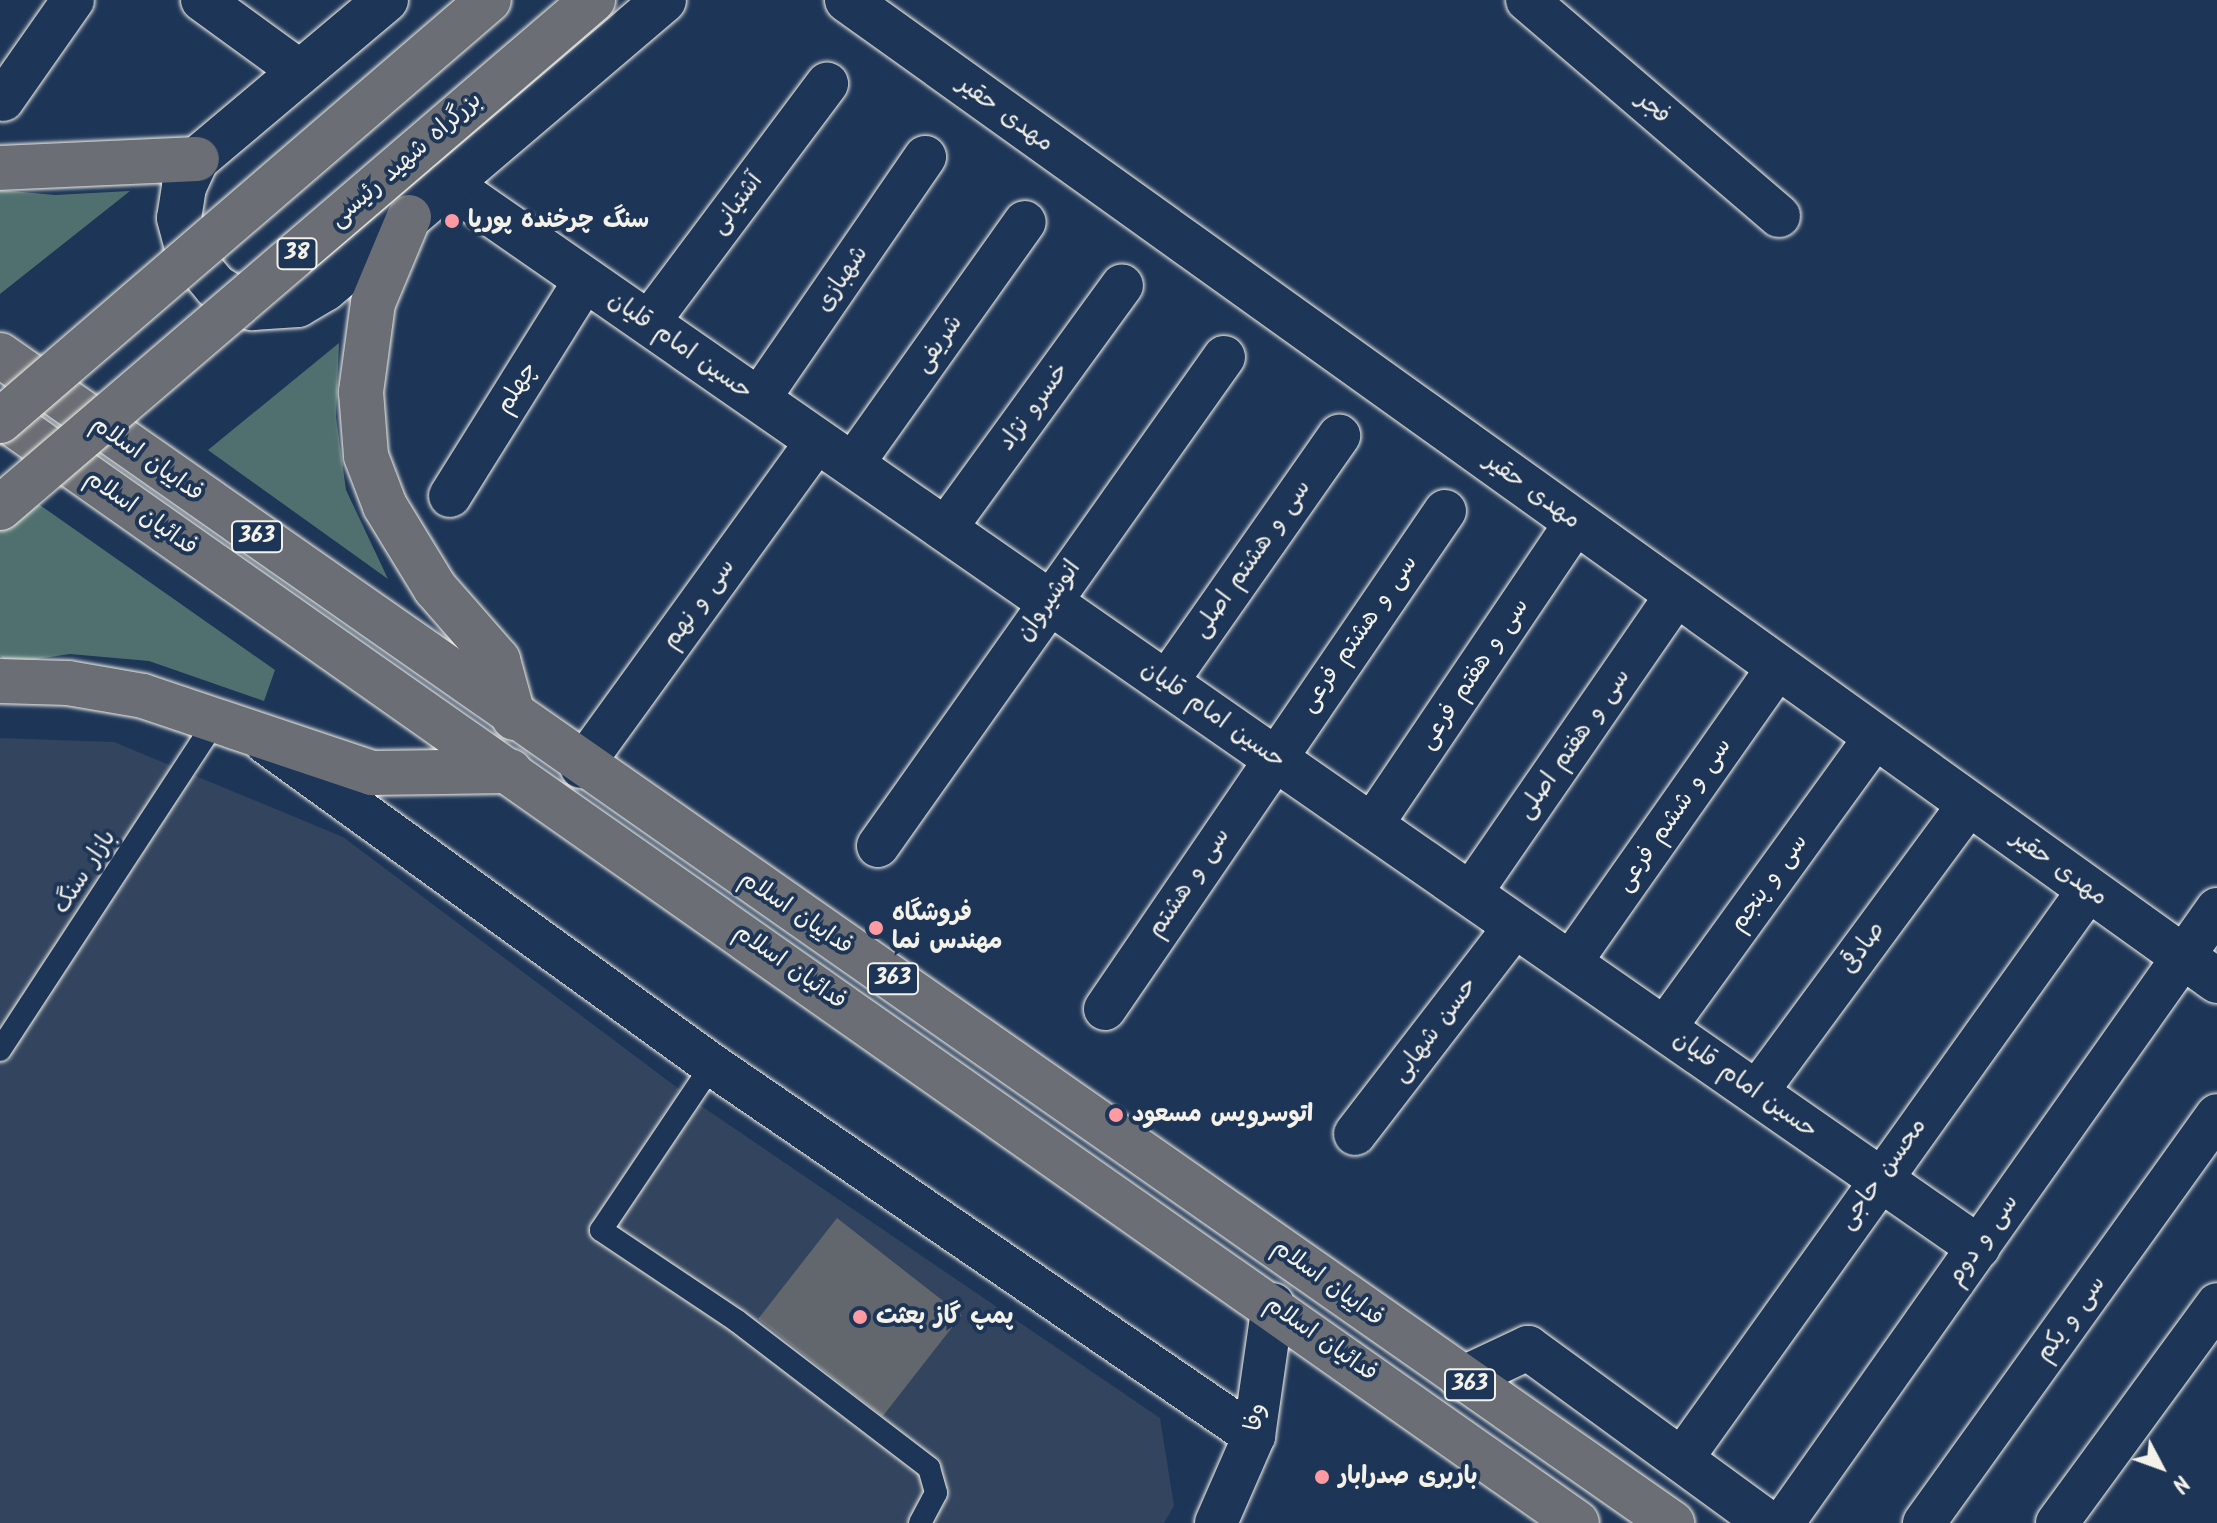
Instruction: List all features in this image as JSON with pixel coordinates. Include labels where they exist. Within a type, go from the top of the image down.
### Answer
[{"type":"main road","points":[[0,421],[489,0]]},
{"type":"main road","name":"بزرگراه شهید رئیسی","points":[[0,508],[593,0]]},
{"type":"main road","points":[[0,168],[197,159]]},
{"type":"main road","points":[[409,217],[373,303],[361,392],[366,456],[385,506],[435,588],[498,660],[514,718]]},
{"type":"main road","name":"فداییان اسلام","points":[[0,355],[581,767],[1061,1093],[1462,1379],[1672,1523]]},
{"type":"main road","name":"فدائیان اسلام","points":[[0,415],[1273,1304],[1577,1523]]},
{"type":"main road","points":[[0,681],[68,683],[143,696],[372,773],[510,771]]},
{"type":"main road","points":[[1552,1441],[1630,1523]]},
{"type":"street","points":[[3,100],[73,0]]},
{"type":"street","points":[[386,0],[197,159],[184,187],[181,237],[200,272],[252,308],[298,305],[409,217],[664,0]]},
{"type":"street","name":"مهدی حقیر","points":[[847,0],[2200,969]]},
{"type":"street","name":"فجر","points":[[1527,0],[1779,216]]},
{"type":"street","points":[[205,1],[301,72]]},
{"type":"street","name":"آشتیانی","points":[[648,323],[827,84]]},
{"type":"street","name":"شهبازی","points":[[758,400],[925,157]]},
{"type":"street","name":"حسین امام قلیان","points":[[448,184],[1978,1247]]},
{"type":"street","name":"شریفی","points":[[852,465],[1025,222]]},
{"type":"street","name":"چهلم","points":[[450,496],[585,280]]},
{"type":"street","name":"خسرو نژاد","points":[[945,529],[1122,285]]},
{"type":"street","name":"انوشیروان","points":[[878,846],[1048,601],[1224,357]]},
{"type":"street","name":"سی و هشتم اصلی","points":[[1166,683],[1339,436]]},
{"type":"street","name":"سی و نهم","points":[[581,767],[817,441]]},
{"type":"street","name":"سی و هشتم فرعی","points":[[1273,757],[1445,511]]},
{"type":"street","name":"سی و هفتم فرعی","points":[[1371,826],[1576,522]]},
{"type":"street","name":"سی و هفتم اصلی","points":[[1470,894],[1677,594]]},
{"type":"street","name":"سی و ششم فرعی","points":[[1570,963],[1778,667]]},
{"type":"street","points":[[235,729],[712,1065],[1254,1436]]},
{"type":"street","name":"سی و پنجم","points":[[1664,1029],[1875,737]]},
{"type":"street","name":"سی و هشتم","points":[[1105,1009],[1273,757]]},
{"type":"street","name":"صادقی","points":[[1756,1093],[1969,804]]},
{"type":"street","name":"محسن حاجی","points":[[1681,1460],[1879,1178],[2089,889]]},
{"type":"street","name":"سی و دوم","points":[[1783,1523],[1978,1247],[2200,969],[2217,909]]},
{"type":"street","name":"حسن شهابی","points":[[1355,1134],[1515,926]]},
{"type":"street","name":"سی و یکم","points":[[1924,1523],[2217,1115]]},
{"type":"street","name":"وفا","points":[[1216,1523],[1254,1436],[1273,1304]]},
{"type":"street","points":[[2057,1523],[2217,1304]]},
{"type":"street","points":[[1462,1379],[1528,1348],[1768,1523]]},
{"type":"lane","name":"بازار سنگ","points":[[0,1050],[235,729]]},
{"type":"lane","points":[[712,1065],[601,1230],[737,1321],[929,1468],[936,1493],[920,1523]]},
{"type":"shaded area","points":[[0,738],[114,742],[343,837],[703,1107],[1160,1418],[1174,1506],[1164,1523],[0,1523]]},
{"type":"green space","points":[[0,190],[55,195],[130,191],[0,294]]},
{"type":"green space","points":[[339,343],[336,417],[346,490],[388,579],[208,450]]},
{"type":"green space","points":[[0,477],[275,670],[264,701],[149,661],[70,654],[9,663],[0,656]]},
{"type":"building","name":"پمپ گاز بعثت","points":[[837,1218],[962,1315],[883,1416],[758,1319]]},
{"type":"place","name":"سنگ چرخنده پوریا","points":[[452,221]]},
{"type":"place","name":"فروشگاه مهندس نما","points":[[876,928]]},
{"type":"place","name":"اتوسرویس مسعود","points":[[1116,1115]]},
{"type":"place","name":"پمپ گاز بعثت","points":[[860,1317]]},
{"type":"place","name":"باربری صدرابار","points":[[1322,1477]]}]
